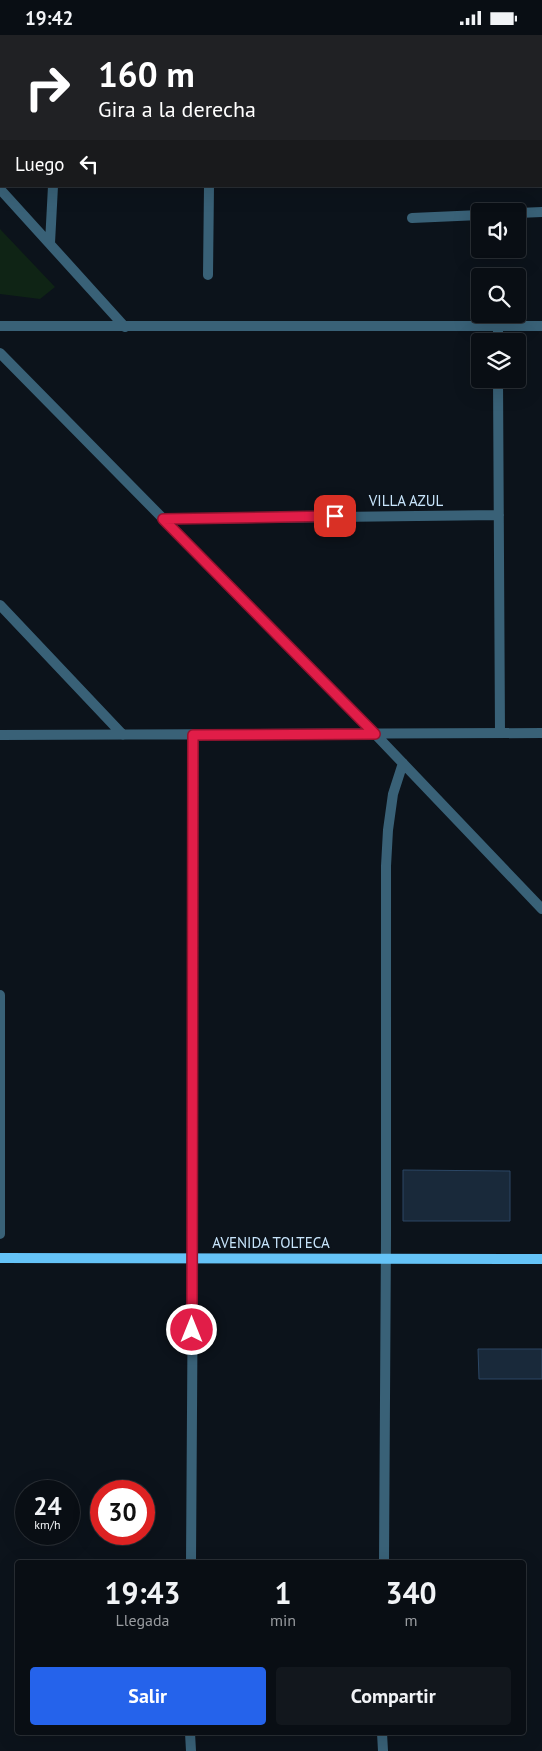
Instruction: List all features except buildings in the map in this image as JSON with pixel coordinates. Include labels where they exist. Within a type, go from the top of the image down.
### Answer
[{"type":"street","points":[[50,243],[52,187]]},
{"type":"street","points":[[208,275],[209,187]]},
{"type":"street","points":[[0,189],[124,327]]},
{"type":"street","points":[[526,213],[542,212]]},
{"type":"street","points":[[412,218],[471,215]]},
{"type":"street","points":[[0,326],[542,326]]},
{"type":"street","points":[[498,326],[498,333]]},
{"type":"street","points":[[0,353],[375,734],[542,909]]},
{"type":"street","points":[[498,388],[500,733]]},
{"type":"street","name":"VILLA AZUL","points":[[163,519],[499,515]]},
{"type":"street","points":[[0,605],[123,735]]},
{"type":"street","points":[[0,735],[542,733]]},
{"type":"street","points":[[191,1560],[193,735]]},
{"type":"street","points":[[384,1560],[386,866],[393,794],[403,763]]},
{"type":"street","points":[[0,995],[0,1234]]},
{"type":"street","name":"AVENIDA TOLTECA","points":[[0,1258],[542,1259]]},
{"type":"street","points":[[190,1735],[191,1751]]},
{"type":"street","points":[[382,1735],[382,1751]]},
{"type":"green space","points":[[0,229],[55,287],[40,299],[0,294]]},
{"type":"route","points":[[192,1330],[193,735],[375,734],[163,519],[335,516]]}]
